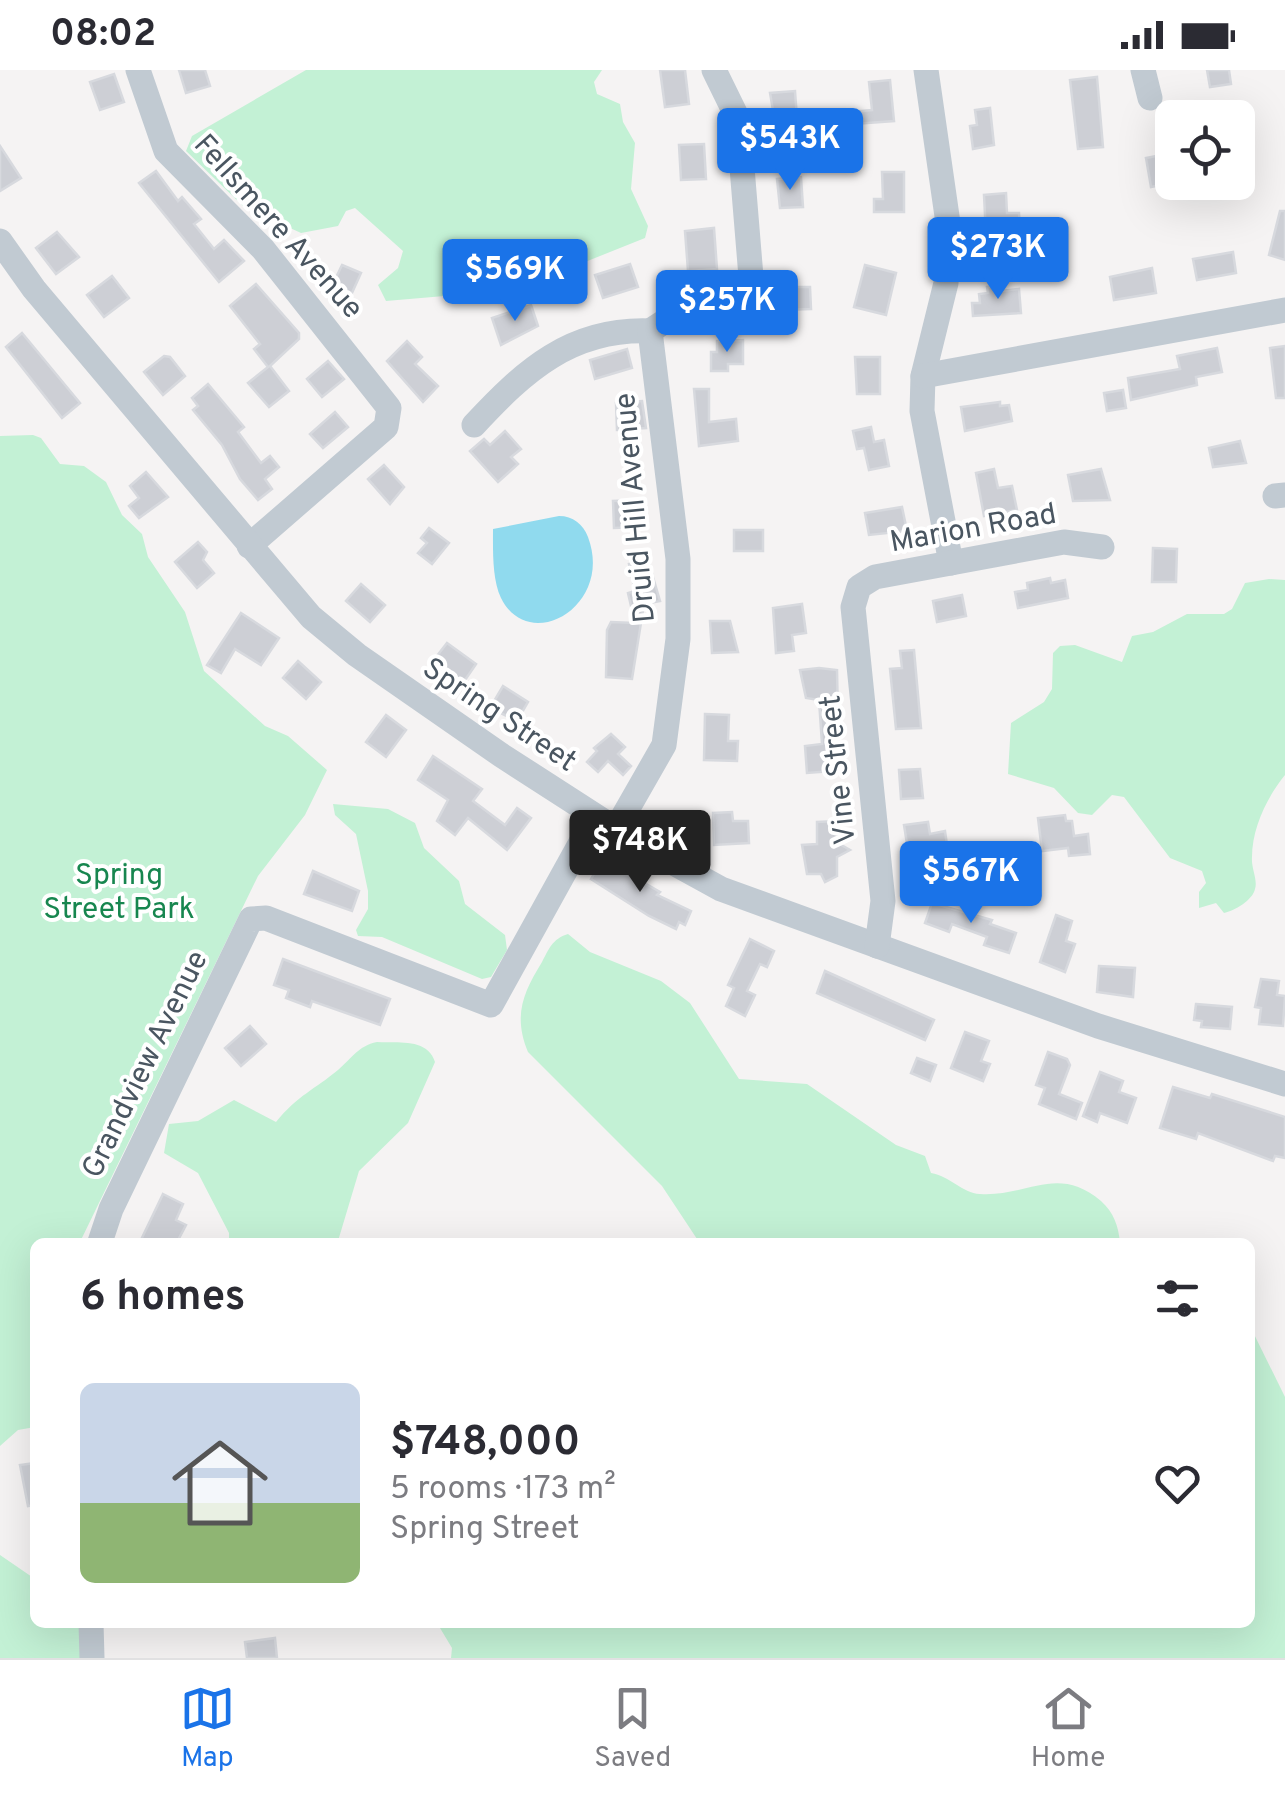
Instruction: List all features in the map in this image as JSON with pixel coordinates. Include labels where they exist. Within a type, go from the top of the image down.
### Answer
[{"type":"street","name":"Fellsmere Avenue","points":[[138,70],[166,151],[263,249],[375,384],[390,415],[386,426],[249,546]]},
{"type":"street","points":[[474,424],[545,357],[588,342],[650,331],[674,316],[739,307],[752,292],[738,118],[714,70]]},
{"type":"street","points":[[926,70],[950,237],[946,283],[923,376],[924,434],[951,563]]},
{"type":"street","points":[[1144,70],[1150,98]]},
{"type":"street","name":"Spring Street","points":[[0,241],[9,271],[298,604],[357,655],[606,823],[739,897],[1148,1043],[1285,1084]]},
{"type":"street","points":[[923,376],[1285,310]]},
{"type":"street","name":"Druid Hill Avenue","points":[[254,918],[266,918],[490,1005],[606,823],[646,785],[664,745],[678,638],[676,542],[650,331]]},
{"type":"street","name":"Marion Road","points":[[859,588],[875,577],[1064,542],[1102,547]]},
{"type":"street","name":"Vine Street","points":[[859,588],[853,607],[883,902],[878,946]]},
{"type":"street","name":"Grandview Avenue","points":[[101,1238],[111,1208],[254,918]]},
{"type":"street","points":[[91,1628],[92,1658]]},
{"type":"green space","points":[[306,70],[602,70],[594,82],[597,94],[620,104],[623,122],[635,143],[631,189],[648,226],[645,238],[580,264],[572,282],[560,292],[544,289],[532,277],[502,283],[486,278],[456,295],[386,301],[378,285],[398,268],[403,251],[355,208],[346,211],[338,226],[301,233],[244,207],[186,151],[192,136]]},
{"type":"green space","name":"Spring Street Park","points":[[0,436],[41,438],[60,464],[84,466],[106,482],[122,515],[142,534],[148,557],[185,612],[204,671],[265,726],[288,736],[327,770],[305,815],[258,876],[82,1238],[30,1238],[30,1428],[18,1430],[0,1446]]},
{"type":"green space","points":[[1285,580],[1285,775],[1267,803],[1255,835],[1254,893],[1224,913],[1216,903],[1199,908],[1199,892],[1206,883],[1202,871],[1170,858],[1124,797],[1112,795],[1092,815],[1078,813],[1054,788],[1008,774],[1011,723],[1044,702],[1052,689],[1053,653],[1060,646],[1075,645],[1122,662],[1132,636],[1153,632],[1187,614],[1224,614],[1232,609],[1245,583]]},
{"type":"green space","points":[[333,804],[388,809],[415,823],[424,848],[459,881],[465,904],[505,935],[507,950],[491,977],[482,979],[382,937],[358,936],[356,930],[368,909],[368,891],[356,834],[335,815]]},
{"type":"green space","points":[[568,934],[590,952],[661,981],[690,1003],[739,1079],[807,1084],[896,1145],[925,1156],[931,1173],[974,1193],[997,1194],[1056,1183],[1085,1190],[1109,1210],[1119,1238],[696,1238],[662,1186],[528,1052],[521,1027],[522,1005],[535,973],[558,939]]},
{"type":"green space","points":[[370,1044],[419,1045],[435,1062],[408,1123],[359,1171],[339,1238],[229,1238],[198,1173],[164,1153],[169,1124],[198,1121],[234,1100],[276,1122]]},
{"type":"green space","points":[[1255,1336],[1285,1397],[1285,1658],[451,1658],[452,1648],[440,1628],[1255,1628]]},
{"type":"green space","points":[[0,1555],[30,1576],[30,1628],[80,1628],[82,1658],[0,1658]]},
{"type":"water","points":[[559,516],[577,522],[588,537],[593,562],[589,584],[579,602],[565,615],[548,622],[530,622],[514,615],[501,598],[495,573],[493,529]]},
{"type":"building","points":[[179,70],[205,70],[210,86],[186,93]]},
{"type":"building","points":[[660,70],[685,70],[689,104],[665,107]]},
{"type":"building","points":[[1207,70],[1229,70],[1231,84],[1210,87]]},
{"type":"building","points":[[114,74],[124,102],[100,110],[90,82]]},
{"type":"building","points":[[1097,77],[1103,147],[1078,149],[1070,80]]},
{"type":"building","points":[[890,80],[894,121],[841,125],[840,113],[872,110],[869,82]]},
{"type":"building","points":[[795,91],[798,132],[777,134],[770,93]]},
{"type":"building","points":[[990,108],[994,145],[973,149],[970,126],[977,125],[975,110]]},
{"type":"building","points":[[704,144],[706,179],[681,180],[679,145]]},
{"type":"building","points":[[0,146],[21,178],[0,191]]},
{"type":"building","points":[[1155,156],[1155,186],[1151,187],[1146,158]]},
{"type":"building","points":[[156,171],[178,201],[182,197],[201,219],[194,224],[214,249],[224,240],[244,261],[219,282],[139,183]]},
{"type":"building","points":[[882,172],[904,172],[904,212],[874,212],[874,199],[883,199]]},
{"type":"building","points":[[801,177],[803,207],[780,208],[777,179]]},
{"type":"building","points":[[1006,193],[1007,213],[1019,213],[1020,233],[986,235],[984,195]]},
{"type":"building","points":[[1280,211],[1285,211],[1285,260],[1269,255]]},
{"type":"building","points":[[714,228],[717,269],[688,271],[685,231]]},
{"type":"building","points":[[57,232],[79,257],[56,274],[36,248]]},
{"type":"building","points":[[1233,252],[1236,273],[1197,280],[1193,259]]},
{"type":"building","points":[[630,264],[638,287],[603,298],[595,275]]},
{"type":"building","points":[[342,265],[361,273],[351,295],[332,286]]},
{"type":"building","points":[[865,265],[896,273],[886,315],[854,307]]},
{"type":"building","points":[[1152,268],[1156,293],[1114,300],[1110,277]]},
{"type":"building","points":[[112,276],[129,298],[104,317],[87,295]]},
{"type":"building","points":[[256,284],[299,333],[299,339],[270,366],[289,391],[269,407],[248,383],[268,367],[254,349],[260,344],[230,306]]},
{"type":"building","points":[[1001,286],[1001,291],[1019,289],[1021,313],[973,316],[972,303],[980,303],[979,294],[988,293],[987,287]]},
{"type":"building","points":[[780,287],[810,287],[811,309],[781,310]]},
{"type":"building","points":[[531,305],[538,326],[501,345],[492,318]]},
{"type":"building","points":[[22,333],[80,403],[62,418],[6,347]]},
{"type":"building","points":[[743,340],[743,364],[728,364],[728,371],[711,371],[711,352],[717,352],[717,341]]},
{"type":"building","points":[[407,341],[422,357],[415,364],[438,386],[423,402],[387,361]]},
{"type":"building","points":[[1285,346],[1285,398],[1276,398],[1270,348]]},
{"type":"building","points":[[1217,348],[1222,372],[1196,377],[1197,385],[1131,400],[1128,378],[1180,369],[1177,356]]},
{"type":"building","points":[[627,349],[632,368],[595,379],[590,360]]},
{"type":"building","points":[[164,356],[170,357],[185,376],[163,395],[144,372]]},
{"type":"building","points":[[855,357],[880,357],[880,394],[857,394]]},
{"type":"building","points":[[328,361],[344,379],[322,397],[307,379]]},
{"type":"building","points":[[208,384],[244,427],[238,432],[261,463],[270,456],[279,467],[265,479],[272,489],[258,500],[240,479],[222,445],[193,410],[198,406],[192,398]]},
{"type":"building","points":[[694,389],[709,389],[709,422],[736,419],[738,441],[699,446]]},
{"type":"building","points":[[1123,390],[1126,408],[1107,411],[1104,393]]},
{"type":"building","points":[[642,401],[646,428],[617,430],[616,403]]},
{"type":"building","points":[[1000,402],[1000,406],[1009,405],[1012,421],[965,431],[961,407]]},
{"type":"building","points":[[335,412],[348,427],[323,448],[310,434]]},
{"type":"building","points":[[871,427],[874,442],[884,440],[889,466],[869,470],[864,448],[857,449],[853,431]]},
{"type":"building","points":[[505,431],[521,449],[511,457],[518,464],[498,482],[470,451],[484,439],[490,445]]},
{"type":"building","points":[[1240,441],[1246,463],[1213,467],[1209,448]]},
{"type":"building","points":[[384,465],[404,487],[390,504],[368,479]]},
{"type":"building","points":[[994,469],[998,488],[1012,486],[1017,510],[984,516],[976,473]]},
{"type":"building","points":[[1101,469],[1110,500],[1073,501],[1068,475]]},
{"type":"building","points":[[146,472],[168,497],[139,518],[129,506],[139,498],[130,486]]},
{"type":"building","points":[[637,500],[638,527],[614,528],[613,501]]},
{"type":"building","points":[[902,507],[907,531],[869,535],[865,513]]},
{"type":"building","points":[[429,528],[449,543],[432,564],[418,553],[427,543],[421,538]]},
{"type":"building","points":[[734,530],[763,530],[763,551],[734,551]]},
{"type":"building","points":[[198,542],[207,552],[203,560],[214,573],[197,588],[175,562]]},
{"type":"building","points":[[1153,548],[1177,549],[1176,582],[1152,582]]},
{"type":"building","points":[[648,560],[660,601],[644,604],[632,679],[606,677],[607,630],[611,622],[635,623],[628,593],[635,591],[629,564]]},
{"type":"building","points":[[1050,578],[1051,583],[1065,580],[1068,598],[1018,608],[1015,592],[1028,590],[1027,583]]},
{"type":"building","points":[[361,584],[385,605],[370,622],[346,601]]},
{"type":"building","points":[[962,595],[966,616],[937,622],[933,601]]},
{"type":"building","points":[[802,604],[806,633],[792,635],[794,651],[776,653],[773,608]]},
{"type":"building","points":[[241,613],[279,638],[261,665],[235,649],[221,673],[207,665]]},
{"type":"building","points":[[710,621],[730,621],[738,652],[712,653]]},
{"type":"building","points":[[447,643],[476,664],[463,683],[433,661]]},
{"type":"building","points":[[914,650],[921,728],[896,729],[890,669],[902,668],[900,651]]},
{"type":"building","points":[[298,661],[321,682],[306,699],[283,678]]},
{"type":"building","points":[[800,670],[837,670],[839,765],[833,771],[807,773],[805,746],[822,744],[819,700],[806,698]]},
{"type":"building","points":[[503,686],[528,702],[517,721],[490,708]]},
{"type":"building","points":[[705,714],[729,715],[728,741],[738,741],[737,761],[704,760]]},
{"type":"building","points":[[386,715],[406,730],[386,757],[366,742]]},
{"type":"building","points":[[611,734],[625,747],[618,754],[631,766],[623,775],[608,761],[598,772],[587,762],[597,751],[594,748]]},
{"type":"building","points":[[433,756],[482,789],[473,801],[505,825],[517,808],[531,818],[507,850],[468,818],[455,835],[437,821],[448,800],[418,780]]},
{"type":"building","points":[[920,769],[923,798],[901,799],[899,770]]},
{"type":"building","points":[[732,812],[733,821],[748,821],[749,843],[714,845],[713,813]]},
{"type":"building","points":[[1065,815],[1066,821],[1072,821],[1074,836],[1088,834],[1090,854],[1069,856],[1068,848],[1042,851],[1038,818]]},
{"type":"building","points":[[837,821],[838,843],[850,850],[837,857],[837,876],[825,882],[821,874],[807,874],[802,845],[817,844],[817,822]]},
{"type":"building","points":[[928,822],[930,834],[945,831],[947,845],[936,846],[938,856],[918,859],[916,849],[908,850],[904,825]]},
{"type":"building","points":[[603,859],[660,892],[657,895],[691,911],[685,925],[679,922],[676,929],[649,916],[591,879]]},
{"type":"building","points":[[313,871],[359,891],[352,911],[304,894]]},
{"type":"building","points":[[932,903],[992,920],[990,924],[1016,933],[1009,953],[984,945],[987,937],[952,924],[949,932],[925,923]]},
{"type":"building","points":[[1056,915],[1072,921],[1066,941],[1075,944],[1065,972],[1040,962]]},
{"type":"building","points":[[750,939],[774,951],[767,967],[760,964],[747,991],[755,995],[745,1016],[726,1006],[734,988],[728,985]]},
{"type":"building","points":[[283,959],[390,999],[380,1025],[312,1001],[310,1007],[286,998],[289,990],[274,985]]},
{"type":"building","points":[[1099,966],[1135,968],[1133,997],[1097,992]]},
{"type":"building","points":[[825,971],[934,1020],[925,1040],[817,993]]},
{"type":"building","points":[[1261,979],[1279,981],[1277,995],[1285,996],[1283,1026],[1259,1024],[1261,1008],[1255,1007]]},
{"type":"building","points":[[1196,1004],[1232,1007],[1230,1029],[1201,1027],[1202,1021],[1194,1020]]},
{"type":"building","points":[[250,1026],[266,1044],[241,1066],[225,1048]]},
{"type":"building","points":[[965,1032],[989,1041],[981,1061],[990,1064],[983,1081],[951,1068]]},
{"type":"building","points":[[1048,1052],[1067,1059],[1070,1065],[1059,1094],[1082,1103],[1076,1119],[1039,1104],[1045,1088],[1036,1085]]},
{"type":"building","points":[[917,1058],[936,1065],[930,1081],[911,1073]]},
{"type":"building","points":[[1100,1072],[1123,1081],[1119,1092],[1136,1098],[1127,1123],[1100,1113],[1097,1122],[1083,1116]]},
{"type":"building","points":[[1173,1087],[1210,1098],[1212,1094],[1285,1117],[1285,1158],[1275,1156],[1273,1161],[1198,1133],[1196,1139],[1160,1128]]},
{"type":"building","points":[[163,1194],[183,1204],[176,1220],[186,1225],[179,1238],[142,1238]]},
{"type":"building","points":[[30,1464],[30,1506],[28,1506],[20,1465]]},
{"type":"building","points":[[275,1638],[277,1658],[247,1658],[245,1642]]}]
